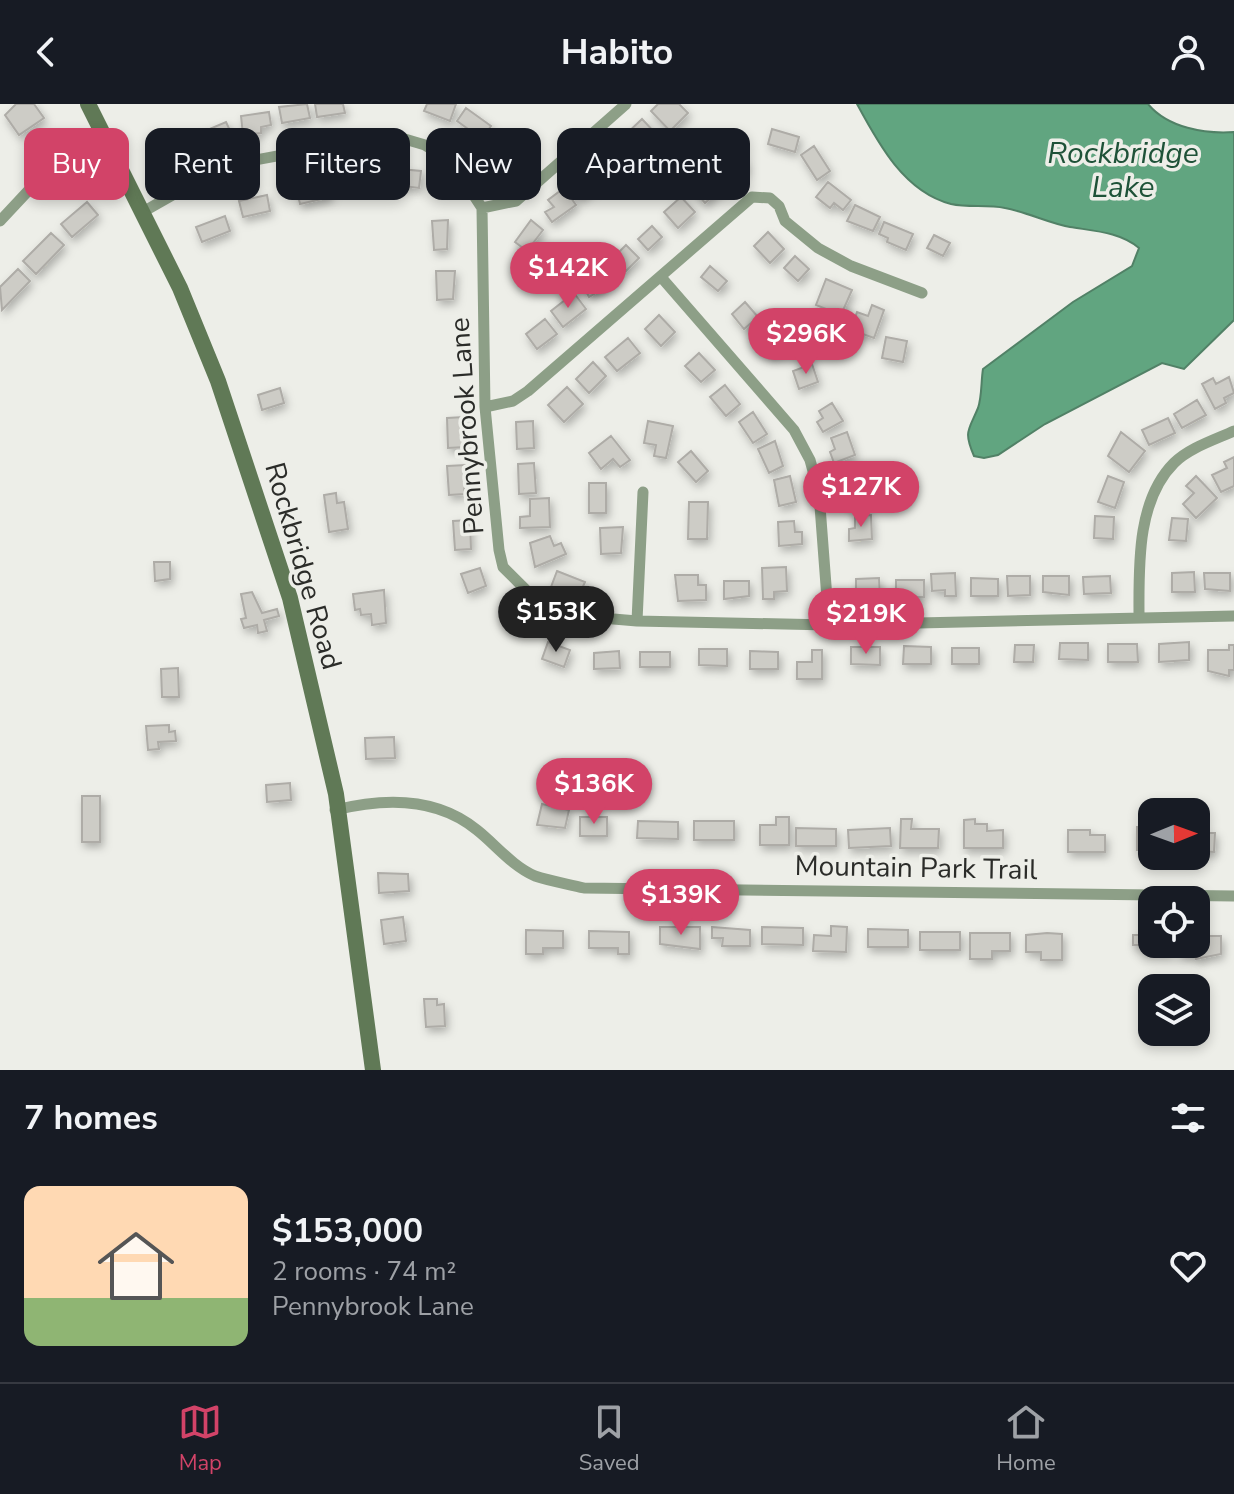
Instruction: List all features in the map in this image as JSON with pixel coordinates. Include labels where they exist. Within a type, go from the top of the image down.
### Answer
[{"type":"main road","name":"Rockbridge Road","points":[[88,104],[101,128]]},
{"type":"main road","name":"Rockbridge Road","points":[[129,187],[180,288],[249,466],[290,598],[336,794],[335,810],[373,1070]]},
{"type":"street","points":[[141,213],[213,172],[239,163],[398,137],[425,145],[452,162],[482,208],[516,201],[626,104]]},
{"type":"street","points":[[0,221],[24,195]]},
{"type":"street","points":[[485,407],[513,401],[528,391],[752,197],[761,196],[779,206],[785,221],[818,248],[862,271],[922,293]]},
{"type":"street","name":"Pennybrook Lane","points":[[482,208],[485,407],[503,567],[527,591],[557,608],[590,617],[637,621],[829,625],[1234,616]]},
{"type":"street","points":[[661,277],[794,430],[810,460],[819,493],[829,625]]},
{"type":"street","points":[[1139,617],[1139,574],[1149,500],[1176,461],[1234,431]]},
{"type":"street","points":[[637,621],[643,492]]},
{"type":"street","name":"Mountain Park Trail","points":[[335,810],[357,805],[412,803],[442,808],[454,813],[509,859],[534,875],[584,888],[1234,896]]},
{"type":"water","name":"Rockbridge Lake","points":[[857,104],[1148,104],[1166,119],[1188,128],[1234,132],[1234,320],[1184,369],[1162,363],[1045,424],[998,455],[984,458],[974,456],[968,431],[979,404],[983,369],[1073,302],[1132,266],[1139,248],[1115,235],[1062,225],[1013,210],[951,204],[934,198],[919,189],[894,164]]},
{"type":"building","points":[[16,104],[34,104],[44,118],[24,128],[19,135],[5,115]]},
{"type":"building","points":[[307,104],[310,118],[282,123],[279,107]]},
{"type":"building","points":[[315,104],[343,104],[345,113],[317,117]]},
{"type":"building","points":[[427,104],[456,104],[450,121],[424,111]]},
{"type":"building","points":[[658,104],[679,104],[688,113],[673,128],[667,128],[651,111]]},
{"type":"building","points":[[466,108],[491,126],[467,128],[457,121]]},
{"type":"building","points":[[269,112],[271,125],[261,127],[260,133],[260,128],[242,128],[241,116]]},
{"type":"building","points":[[642,119],[650,128],[632,128]]},
{"type":"building","points":[[226,122],[229,128],[212,128]]},
{"type":"building","points":[[772,129],[799,137],[795,152],[768,144]]},
{"type":"building","points":[[814,146],[830,171],[817,180],[801,155]]},
{"type":"building","points":[[410,170],[421,171],[419,188],[410,187]]},
{"type":"building","points":[[828,182],[851,200],[843,210],[834,203],[830,208],[816,197]]},
{"type":"building","points":[[557,193],[557,200],[572,200],[576,205],[552,222],[545,212],[554,207],[548,200]]},
{"type":"building","points":[[267,195],[270,211],[243,217],[239,201],[260,200],[260,196]]},
{"type":"building","points":[[678,200],[684,200],[695,212],[678,228],[664,212]]},
{"type":"building","points":[[87,202],[98,215],[72,237],[61,224]]},
{"type":"building","points":[[855,205],[880,217],[873,231],[847,221]]},
{"type":"building","points":[[225,216],[230,231],[202,242],[196,227]]},
{"type":"building","points":[[448,220],[447,249],[434,250],[432,221]]},
{"type":"building","points":[[531,220],[543,230],[527,251],[515,242]]},
{"type":"building","points":[[884,222],[913,234],[906,250],[887,242],[888,238],[879,234]]},
{"type":"building","points":[[652,226],[662,237],[648,250],[638,239]]},
{"type":"building","points":[[768,232],[784,249],[770,263],[754,246]]},
{"type":"building","points":[[51,233],[64,245],[36,274],[23,261]]},
{"type":"building","points":[[934,235],[950,243],[943,256],[927,248]]},
{"type":"building","points":[[626,245],[639,258],[626,271],[613,258]]},
{"type":"building","points":[[795,256],[809,269],[798,281],[784,268]]},
{"type":"building","points":[[710,266],[727,281],[718,291],[701,277]]},
{"type":"building","points":[[18,269],[30,281],[2,310],[0,287]]},
{"type":"building","points":[[436,271],[455,271],[453,299],[437,300]]},
{"type":"building","points":[[597,276],[604,288],[589,297],[582,284]]},
{"type":"building","points":[[826,279],[852,290],[841,315],[816,305]]},
{"type":"building","points":[[574,293],[586,309],[563,327],[551,311]]},
{"type":"building","points":[[745,302],[758,317],[744,329],[732,314]]},
{"type":"building","points":[[872,305],[884,310],[874,338],[851,330],[857,312],[868,316]]},
{"type":"building","points":[[659,315],[675,332],[661,346],[645,329]]},
{"type":"building","points":[[545,319],[557,334],[537,349],[526,334]]},
{"type":"building","points":[[775,332],[785,342],[772,355],[763,344]]},
{"type":"building","points":[[886,337],[907,341],[903,362],[882,358]]},
{"type":"building","points":[[628,338],[640,353],[617,371],[605,357]]},
{"type":"building","points":[[699,353],[715,370],[701,382],[685,366]]},
{"type":"building","points":[[593,362],[606,376],[589,393],[576,379]]},
{"type":"building","points":[[812,364],[818,382],[799,389],[793,371]]},
{"type":"building","points":[[1229,377],[1234,393],[1224,398],[1226,403],[1215,409],[1202,384],[1213,378],[1216,384]]},
{"type":"building","points":[[725,385],[740,404],[726,416],[710,397]]},
{"type":"building","points":[[567,387],[583,404],[564,422],[548,405]]},
{"type":"building","points":[[280,388],[284,403],[262,410],[258,395]]},
{"type":"building","points":[[1197,400],[1206,415],[1182,428],[1174,414]]},
{"type":"building","points":[[832,403],[843,421],[823,432],[817,422],[823,418],[819,411]]},
{"type":"building","points":[[753,412],[767,434],[753,443],[739,422]]},
{"type":"building","points":[[464,417],[465,447],[448,448],[447,418]]},
{"type":"building","points":[[1168,418],[1175,433],[1149,445],[1142,430]]},
{"type":"building","points":[[533,421],[534,448],[517,449],[516,422]]},
{"type":"building","points":[[648,421],[673,426],[666,458],[654,456],[656,445],[644,443]]},
{"type":"building","points":[[847,432],[855,455],[834,463],[830,452],[835,449],[831,438]]},
{"type":"building","points":[[1121,432],[1145,451],[1129,472],[1108,456]]},
{"type":"building","points":[[611,436],[630,460],[620,467],[613,459],[601,469],[589,453]]},
{"type":"building","points":[[775,441],[783,466],[769,473],[758,449]]},
{"type":"building","points":[[691,451],[708,471],[696,482],[678,462]]},
{"type":"building","points":[[1234,457],[1234,486],[1221,492],[1212,475],[1227,468],[1224,462]]},
{"type":"building","points":[[534,463],[536,493],[519,494],[518,464]]},
{"type":"building","points":[[466,465],[464,494],[449,495],[447,466]]},
{"type":"building","points":[[865,475],[868,501],[845,504],[843,492],[849,491],[848,477]]},
{"type":"building","points":[[790,476],[796,502],[779,506],[774,480]]},
{"type":"building","points":[[1108,476],[1124,482],[1115,508],[1098,502]]},
{"type":"building","points":[[1196,476],[1217,498],[1196,518],[1183,504],[1194,493],[1186,486]]},
{"type":"building","points":[[589,483],[606,483],[606,513],[589,513]]},
{"type":"building","points":[[336,493],[337,503],[344,502],[348,529],[329,532],[324,495]]},
{"type":"building","points":[[549,498],[550,527],[520,528],[520,517],[530,516],[530,499]]},
{"type":"building","points":[[689,502],[708,502],[707,539],[688,539]]},
{"type":"building","points":[[871,515],[872,539],[849,541],[849,529],[855,528],[855,516]]},
{"type":"building","points":[[1095,516],[1114,517],[1113,539],[1094,538]]},
{"type":"building","points":[[1172,518],[1188,519],[1186,541],[1169,540]]},
{"type":"building","points":[[470,520],[471,549],[455,550],[453,521]]},
{"type":"building","points":[[794,521],[795,532],[802,532],[802,544],[779,546],[778,522]]},
{"type":"building","points":[[623,527],[621,553],[601,554],[600,528]]},
{"type":"building","points":[[550,536],[554,546],[561,543],[566,554],[535,567],[530,543]]},
{"type":"building","points":[[154,562],[170,562],[170,579],[155,581]]},
{"type":"building","points":[[786,567],[787,591],[774,592],[774,599],[763,599],[762,568]]},
{"type":"building","points":[[480,568],[486,586],[468,593],[461,574]]},
{"type":"building","points":[[557,571],[585,582],[578,598],[551,587]]},
{"type":"building","points":[[1194,572],[1195,592],[1172,592],[1172,573]]},
{"type":"building","points":[[955,573],[956,596],[945,596],[945,590],[932,591],[931,574]]},
{"type":"building","points":[[1204,573],[1230,573],[1230,591],[1205,589]]},
{"type":"building","points":[[675,575],[698,575],[698,585],[706,585],[706,600],[678,601]]},
{"type":"building","points":[[1007,576],[1030,576],[1030,595],[1008,596]]},
{"type":"building","points":[[1043,576],[1069,576],[1069,595],[1043,592]]},
{"type":"building","points":[[1110,576],[1111,593],[1084,594],[1083,577]]},
{"type":"building","points":[[879,578],[880,597],[856,598],[856,579]]},
{"type":"building","points":[[971,578],[998,579],[998,596],[971,596]]},
{"type":"building","points":[[896,580],[924,580],[924,597],[896,597]]},
{"type":"building","points":[[724,581],[749,581],[749,596],[724,599]]},
{"type":"building","points":[[384,590],[386,623],[372,625],[371,614],[361,615],[360,609],[355,610],[353,594]]},
{"type":"building","points":[[252,592],[262,613],[277,609],[279,616],[264,620],[267,631],[258,633],[257,625],[244,628],[241,619],[246,618],[241,594]]},
{"type":"building","points":[[548,642],[570,650],[564,667],[542,659]]},
{"type":"building","points":[[1189,642],[1189,660],[1159,662],[1159,644]]},
{"type":"building","points":[[1060,643],[1088,643],[1088,660],[1059,659]]},
{"type":"building","points":[[1108,644],[1137,644],[1138,662],[1108,662]]},
{"type":"building","points":[[1015,645],[1034,645],[1033,662],[1014,662]]},
{"type":"building","points":[[1229,645],[1234,645],[1234,670],[1229,670],[1229,676],[1208,671],[1208,650],[1229,650]]},
{"type":"building","points":[[904,646],[931,647],[931,664],[903,664]]},
{"type":"building","points":[[851,647],[880,647],[880,665],[851,664]]},
{"type":"building","points":[[952,648],[979,648],[979,664],[952,664]]},
{"type":"building","points":[[699,649],[727,649],[727,666],[699,665]]},
{"type":"building","points":[[812,650],[822,650],[822,679],[797,679],[797,662],[812,662]]},
{"type":"building","points":[[619,651],[620,668],[594,669],[594,653]]},
{"type":"building","points":[[750,651],[778,652],[778,669],[750,669]]},
{"type":"building","points":[[640,652],[670,652],[670,667],[640,667]]},
{"type":"building","points":[[178,668],[179,697],[162,697],[161,669]]},
{"type":"building","points":[[169,725],[169,732],[175,731],[176,741],[158,742],[159,749],[148,750],[146,726]]},
{"type":"building","points":[[394,737],[395,758],[366,759],[365,738]]},
{"type":"building","points":[[290,783],[291,800],[267,802],[266,785]]},
{"type":"building","points":[[82,796],[100,796],[100,842],[82,842]]},
{"type":"building","points":[[542,804],[569,810],[565,828],[537,825]]},
{"type":"building","points":[[580,817],[607,817],[607,836],[580,836]]},
{"type":"building","points":[[776,817],[789,817],[789,845],[760,845],[760,825],[776,825]]},
{"type":"building","points":[[901,819],[912,819],[911,829],[939,829],[938,848],[900,848]]},
{"type":"building","points":[[975,819],[975,824],[987,824],[987,831],[1003,830],[1003,848],[964,848],[964,820]]},
{"type":"building","points":[[638,821],[678,822],[678,839],[637,838]]},
{"type":"building","points":[[694,821],[734,821],[734,840],[694,840]]},
{"type":"building","points":[[796,828],[836,829],[836,846],[796,846]]},
{"type":"building","points":[[890,828],[891,846],[849,848],[848,830]]},
{"type":"building","points":[[1068,830],[1090,830],[1090,835],[1105,835],[1105,852],[1068,852]]},
{"type":"building","points":[[1210,833],[1215,833],[1214,852],[1210,852]]},
{"type":"building","points":[[378,873],[408,874],[409,891],[379,893]]},
{"type":"building","points":[[403,917],[406,941],[384,944],[381,920]]},
{"type":"building","points":[[831,926],[847,927],[846,952],[813,951],[814,935],[831,936]]},
{"type":"building","points":[[660,927],[700,927],[700,949],[660,944]]},
{"type":"building","points":[[712,927],[750,930],[750,946],[722,946],[723,938],[712,938]]},
{"type":"building","points":[[762,927],[803,928],[803,945],[762,944]]},
{"type":"building","points":[[868,929],[908,930],[908,947],[868,947]]},
{"type":"building","points":[[526,930],[563,931],[563,948],[543,948],[543,954],[526,954]]},
{"type":"building","points":[[589,931],[629,932],[629,954],[618,954],[618,948],[589,948]]},
{"type":"building","points":[[920,932],[960,932],[960,950],[920,950]]},
{"type":"building","points":[[970,933],[1010,933],[1010,951],[992,951],[992,959],[970,959]]},
{"type":"building","points":[[1062,934],[1062,960],[1041,960],[1041,952],[1026,952],[1026,935]]},
{"type":"building","points":[[1133,935],[1138,935],[1138,945],[1133,945]]},
{"type":"building","points":[[1210,936],[1221,936],[1221,954],[1210,956]]},
{"type":"building","points":[[424,999],[437,999],[437,1005],[444,1004],[445,1026],[426,1027]]}]
